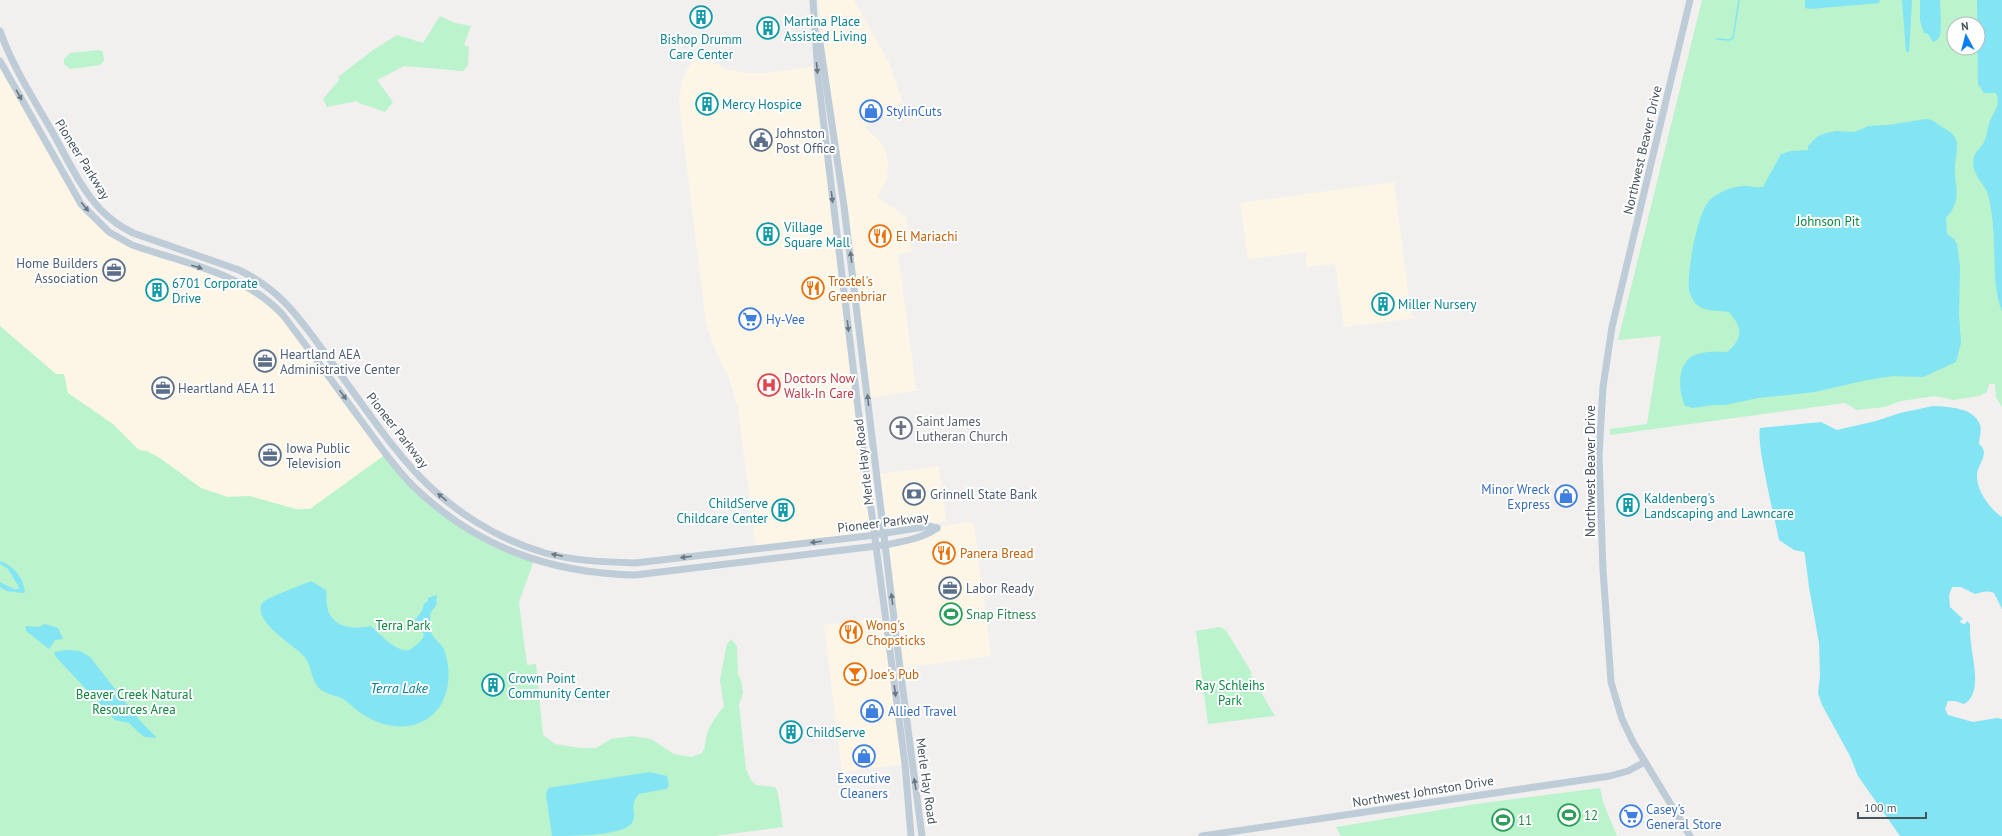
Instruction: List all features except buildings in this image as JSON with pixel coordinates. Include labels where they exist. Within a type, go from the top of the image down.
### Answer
[{"type":"street","name":"Merle Hay Road","points":[[813,0],[819,84],[875,546],[905,764],[911,836]]},
{"type":"street","name":"Northwest Beaver Drive","points":[[1690,0],[1612,327],[1600,419],[1599,456],[1603,570],[1609,668],[1615,696],[1622,719],[1645,762],[1690,836]]},
{"type":"street","name":"Merle Hay Road","points":[[814,15],[823,57],[845,208],[885,545],[922,836]]},
{"type":"street","name":"Pioneer Parkway","points":[[0,32],[12,60],[60,145],[84,187],[101,210],[122,228],[133,233],[246,273],[264,284],[283,299],[395,448],[420,477],[454,506],[490,530],[545,552],[604,562],[627,563],[649,562],[884,534],[930,526],[937,528],[928,535],[914,540],[885,545],[636,575],[606,574],[543,562],[514,553],[486,540],[460,524],[436,506],[397,469],[282,315],[264,297],[230,278],[132,245],[117,238],[101,226],[76,196],[0,61]]},
{"type":"street","name":"Northwest Johnston Drive","points":[[1202,836],[1610,776],[1628,771],[1645,762]]},
{"type":"shaded area","points":[[818,0],[854,0],[889,62],[904,107],[901,101],[865,128],[878,139],[886,151],[888,160],[887,178],[878,197],[906,217],[912,252],[898,254],[916,388],[920,390],[868,398]]},
{"type":"shaded area","points":[[698,54],[726,69],[745,73],[766,73],[817,66],[874,535],[756,549],[738,408],[728,376],[715,350],[706,323],[680,111],[679,99],[683,78],[689,66]]},
{"type":"shaded area","points":[[0,61],[24,110],[84,214],[109,235],[138,249],[235,282],[252,290],[282,318],[385,455],[310,509],[296,509],[238,495],[228,497],[201,488],[139,450],[113,424],[68,393],[64,374],[56,374],[0,326]]},
{"type":"shaded area","points":[[1394,182],[1411,313],[1416,318],[1344,327],[1335,264],[1307,267],[1305,252],[1248,259],[1240,203]]},
{"type":"shaded area","points":[[939,466],[946,521],[893,530],[887,524],[880,474]]},
{"type":"shaded area","points":[[965,522],[974,523],[991,656],[900,668],[885,545],[945,526]]},
{"type":"shaded area","points":[[885,618],[905,764],[842,772],[824,625]]},
{"type":"green space","name":"Johnson Pit","points":[[1702,0],[2002,0],[2002,407],[1996,397],[1995,384],[1989,384],[1987,392],[1979,396],[1954,400],[1935,396],[1901,401],[1885,407],[1857,410],[1845,403],[1610,435],[1610,429],[1647,424],[1661,336],[1618,340]]},
{"type":"green space","points":[[440,16],[455,23],[471,26],[464,45],[469,47],[468,65],[463,71],[404,66],[377,80],[393,102],[385,112],[357,101],[327,107],[323,99],[340,79],[338,77],[373,50],[397,35],[423,43]]},
{"type":"green space","points":[[100,50],[103,52],[104,61],[100,65],[70,69],[64,64],[64,59],[70,53]]},
{"type":"green space","name":"Beaver Creek Natural Resources Area","points":[[0,326],[56,374],[64,374],[68,393],[113,424],[139,450],[147,451],[160,458],[201,488],[228,497],[250,496],[296,509],[310,509],[386,454],[397,469],[460,524],[534,560],[519,602],[527,665],[536,664],[543,735],[555,744],[581,748],[596,748],[611,739],[632,736],[651,739],[674,754],[691,757],[702,753],[707,734],[717,715],[724,707],[720,680],[727,644],[731,639],[737,646],[738,674],[741,680],[743,693],[739,705],[746,769],[751,780],[756,785],[775,787],[778,793],[783,827],[714,836],[0,836]]},
{"type":"green space","name":"Ray Schleihs Park","points":[[1219,627],[1227,632],[1252,673],[1250,674],[1275,716],[1208,724],[1196,631]]},
{"type":"green space","points":[[1600,788],[1603,802],[1617,836],[1341,836],[1336,827],[1476,804]]},
{"type":"water","points":[[1805,0],[1880,0],[1879,3],[1810,9],[1805,8]]},
{"type":"water","points":[[1902,0],[1912,0],[1909,52],[1906,51]]},
{"type":"water","points":[[1920,0],[1940,0],[1940,37],[1933,42],[1928,34],[1924,33],[1920,21]]},
{"type":"water","points":[[1977,0],[2002,0],[2002,312],[1996,288],[1993,228],[1989,198],[1985,187],[1976,173],[1973,163],[1974,156],[1983,144],[1990,120],[1998,102],[1996,93],[1984,93],[1978,84],[1978,56],[1986,56],[1986,16],[1977,16]]},
{"type":"water","points":[[1926,119],[1933,120],[1949,131],[1954,136],[1957,146],[1955,164],[1957,191],[1956,201],[1951,212],[1946,218],[1947,234],[1954,239],[1957,244],[1960,266],[1959,314],[1961,343],[1956,362],[1923,377],[1894,376],[1867,380],[1815,392],[1758,398],[1725,405],[1693,408],[1685,406],[1680,384],[1682,369],[1686,362],[1691,357],[1701,353],[1727,352],[1739,337],[1739,328],[1737,323],[1729,312],[1707,310],[1699,307],[1693,300],[1689,290],[1691,257],[1697,228],[1701,215],[1711,199],[1723,191],[1733,188],[1743,186],[1763,187],[1781,154],[1791,151],[1808,150],[1808,146],[1818,136],[1826,133],[1836,131],[1854,132],[1869,126],[1888,125]]},
{"type":"water","points":[[1933,406],[1960,409],[1966,411],[1977,419],[1981,427],[1979,444],[1984,451],[1984,455],[1978,471],[1977,481],[1981,493],[1985,499],[1997,514],[2002,517],[2002,609],[1994,593],[1991,592],[1975,594],[1961,587],[1952,587],[1949,595],[1950,607],[1963,619],[1960,621],[1961,623],[1965,624],[1967,621],[1970,624],[1975,685],[1970,699],[1964,704],[1955,701],[1948,701],[1945,709],[1948,715],[1973,722],[1997,718],[2002,719],[2002,836],[1900,836],[1858,776],[1850,756],[1822,705],[1818,693],[1820,676],[1819,643],[1805,556],[1804,552],[1794,550],[1779,540],[1763,465],[1760,428],[1821,422],[1837,430],[1876,421],[1900,413]]},
{"type":"water","points":[[0,561],[14,569],[20,577],[25,592],[7,591],[0,587],[0,582],[14,589],[20,589],[8,569],[0,564]]},
{"type":"water","name":"Terra Lake","points":[[311,581],[326,590],[329,613],[338,623],[344,626],[357,628],[371,626],[395,647],[406,650],[411,649],[423,638],[424,634],[417,628],[414,621],[422,611],[424,604],[428,601],[428,598],[437,595],[436,606],[430,615],[431,632],[444,650],[447,659],[449,677],[448,686],[441,704],[430,717],[407,726],[391,726],[383,724],[367,717],[343,699],[326,693],[317,686],[305,657],[269,626],[263,618],[261,610],[262,603],[264,601]]},
{"type":"water","points":[[45,624],[58,628],[63,639],[55,640],[49,649],[26,631],[26,626],[38,627]]},
{"type":"water","points":[[66,650],[80,651],[90,657],[141,722],[157,738],[144,737],[129,723],[115,720],[56,657],[54,652]]},
{"type":"water","points":[[650,772],[667,776],[669,786],[666,789],[639,794],[634,802],[634,819],[627,827],[608,833],[552,836],[546,794],[548,788]]},
{"type":"waterway","points":[[1717,39],[1729,40],[1733,38],[1739,0]]},
{"type":"place","name":"Bishop Drumm Care Center","points":[[701,17]]},
{"type":"place","name":"Martina Place Assisted Living","points":[[768,28]]},
{"type":"place","name":"Mercy Hospice","points":[[707,104]]},
{"type":"place","name":"StylinCuts","points":[[871,111]]},
{"type":"place","name":"Johnston Post Office","points":[[761,140]]},
{"type":"place","name":"Village Square Mall","points":[[768,234]]},
{"type":"place","name":"El Mariachi","points":[[880,236]]},
{"type":"place","name":"Home Builders Association","points":[[114,270]]},
{"type":"place","name":"Trostel's Greenbriar","points":[[813,288]]},
{"type":"place","name":"6701 Corporate Drive","points":[[157,290]]},
{"type":"place","name":"Miller Nursery","points":[[1383,304]]},
{"type":"place","name":"Hy-Vee","points":[[750,319]]},
{"type":"place","name":"Heartland AEA Administrative Center","points":[[265,361]]},
{"type":"place","name":"Doctors Now Walk-In Care","points":[[769,385]]},
{"type":"place","name":"Heartland AEA 11","points":[[163,388]]},
{"type":"place","name":"Saint James Lutheran Church","points":[[901,428]]},
{"type":"place","name":"Iowa Public Television","points":[[270,455]]},
{"type":"place","name":"Grinnell State Bank","points":[[914,494]]},
{"type":"place","name":"Minor Wreck Express","points":[[1566,496]]},
{"type":"place","name":"Kaldenberg's Landscaping and Lawncare","points":[[1628,505]]},
{"type":"place","name":"ChildServe Childcare Center","points":[[783,510]]},
{"type":"place","name":"Panera Bread","points":[[944,553]]},
{"type":"place","name":"Labor Ready","points":[[950,588]]},
{"type":"place","name":"Snap Fitness","points":[[951,614]]},
{"type":"place","name":"Wong's Chopsticks","points":[[851,632]]},
{"type":"place","name":"Joe's Pub","points":[[855,674]]},
{"type":"place","name":"Crown Point Community Center","points":[[493,685]]},
{"type":"place","name":"Allied Travel","points":[[872,711]]},
{"type":"place","name":"ChildServe","points":[[791,732]]},
{"type":"place","name":"Executive Cleaners","points":[[864,756]]},
{"type":"place","name":"12","points":[[1569,815]]},
{"type":"place","name":"Casey's General Store","points":[[1631,816]]},
{"type":"place","name":"11","points":[[1503,820]]},
{"type":"park label","name":"Terra Park","points":[[403,625]]}]
